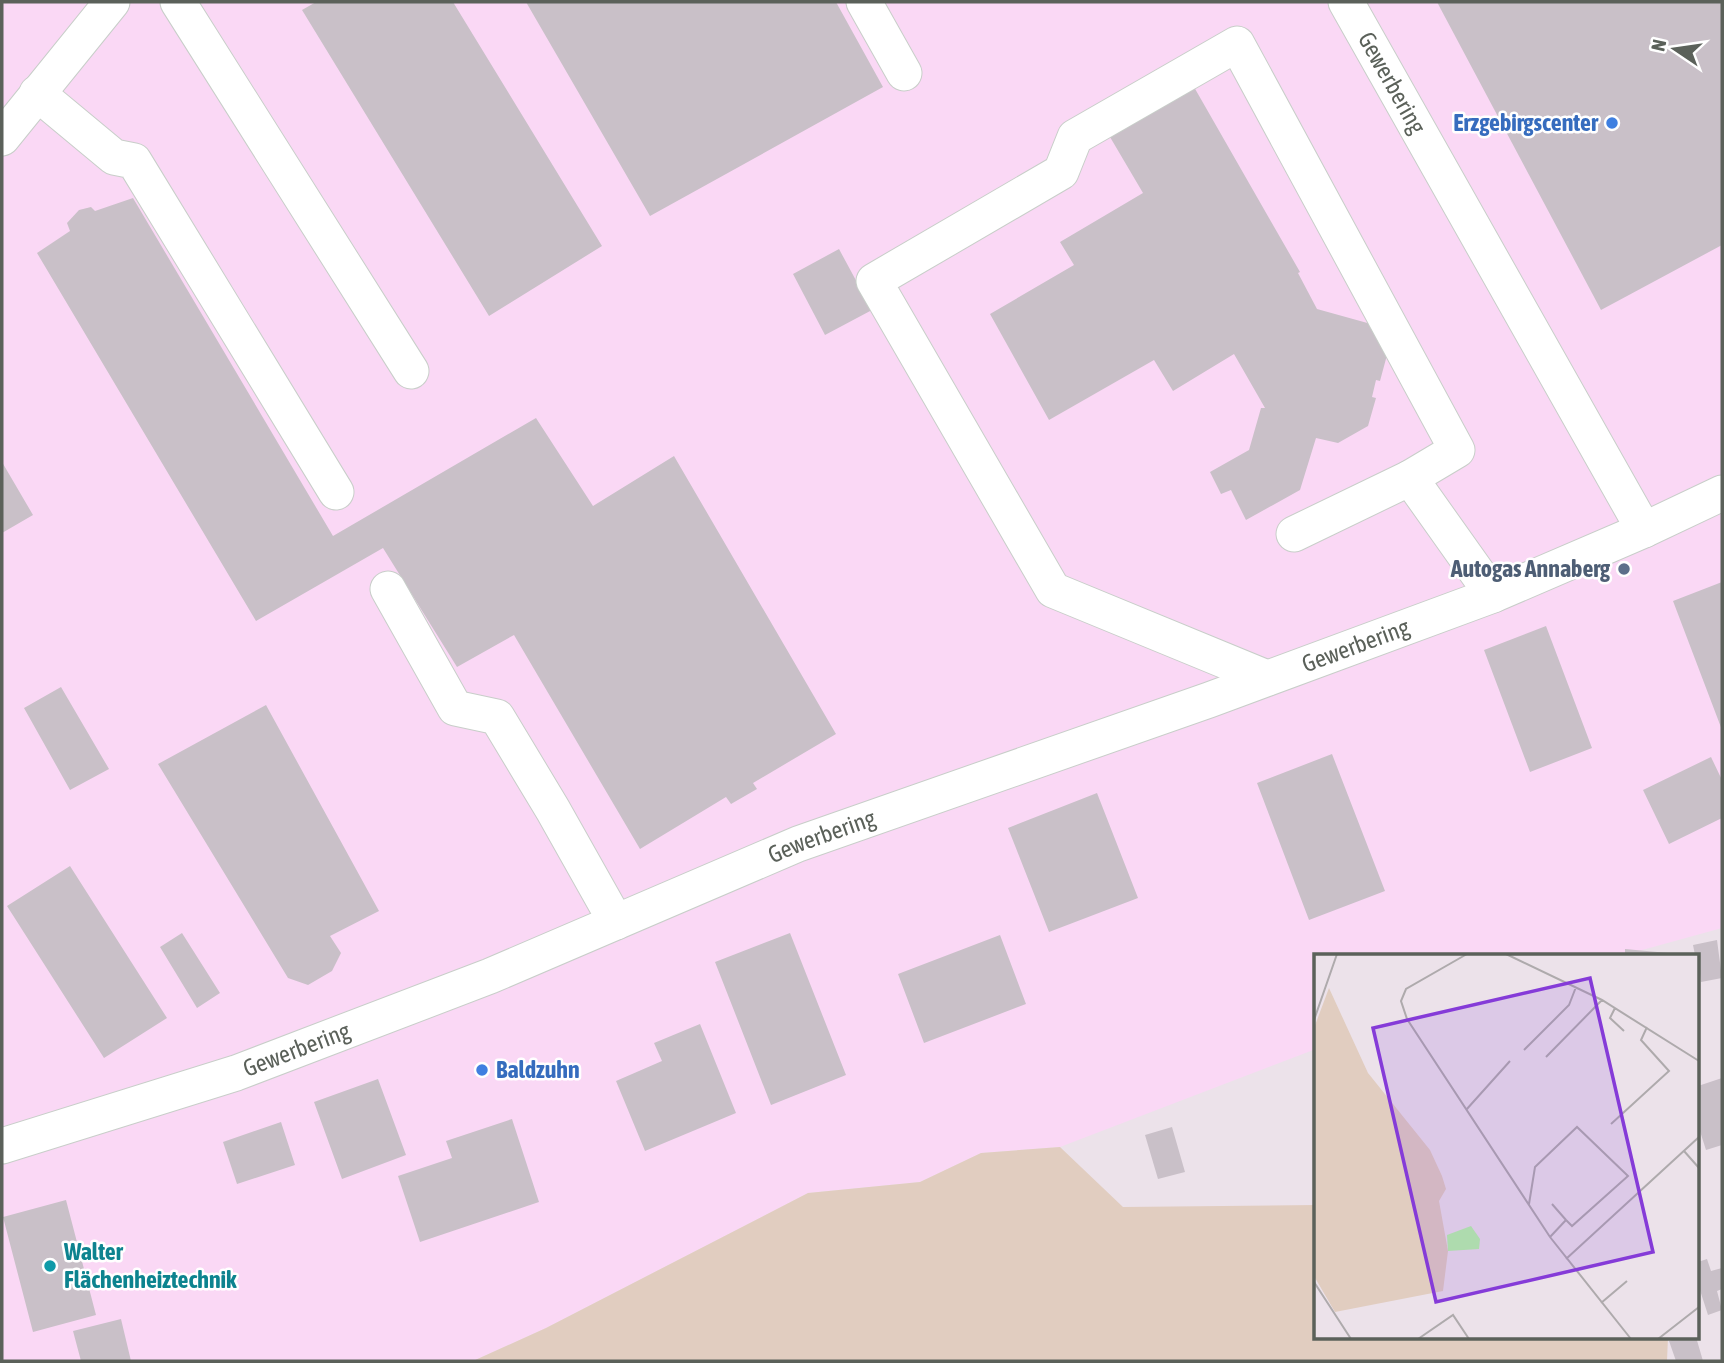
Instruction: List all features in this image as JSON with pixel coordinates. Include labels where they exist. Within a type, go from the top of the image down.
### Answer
[{"type":"street","points":[[2,138],[112,2]]},
{"type":"street","points":[[178,2],[411,371]]},
{"type":"street","points":[[864,2],[904,73]]},
{"type":"street","name":"Gewerbering","points":[[1346,2],[1644,530]]},
{"type":"street","points":[[1267,678],[1053,590],[874,281],[1061,172],[1075,137],[1237,44],[1457,450],[1409,478],[1294,534]]},
{"type":"street","points":[[37,93],[114,156],[134,161],[336,492]]},
{"type":"street","points":[[1409,478],[1493,594]]},
{"type":"street","name":"Gewerbering","points":[[2,1146],[236,1073],[490,976],[799,844],[1209,700],[1493,594],[1644,530],[1722,493]]},
{"type":"street","points":[[388,589],[454,708],[497,717],[616,922]]},
{"type":"shaded area","points":[[2,2],[1722,2],[1722,476],[1699,488],[1669,537],[1722,513],[1722,928],[1628,954],[1314,954],[1314,1050],[1060,1147],[981,1153],[920,1182],[808,1193],[546,1328],[473,1361],[2,1361]]},
{"type":"shaded area","points":[[1060,1147],[1123,1207],[1314,1205],[1314,1338],[1668,1338],[1667,1361],[473,1361],[546,1328],[808,1193],[920,1182],[981,1153]]},
{"type":"building","points":[[316,2],[453,2],[602,246],[489,316],[302,10]]},
{"type":"building","points":[[526,2],[836,2],[883,87],[650,216]]},
{"type":"building","name":"Erzgebirgscenter","points":[[1437,2],[1722,2],[1722,245],[1601,310]]},
{"type":"building","points":[[1194,87],[1300,272],[1298,273],[1317,309],[1371,324],[1387,355],[1380,381],[1376,380],[1372,397],[1376,398],[1368,426],[1338,443],[1316,438],[1300,490],[1246,520],[1231,490],[1221,494],[1210,472],[1249,450],[1261,408],[1265,408],[1234,354],[1173,391],[1154,360],[1049,420],[990,314],[1074,265],[1060,242],[1143,193],[1110,137]]},
{"type":"building","points":[[133,198],[333,536],[536,418],[593,506],[674,456],[836,734],[753,783],[757,789],[731,804],[726,797],[640,849],[514,635],[457,667],[383,548],[256,621],[37,253],[70,231],[67,223],[79,210],[91,207],[95,211]]},
{"type":"building","points":[[839,249],[872,310],[825,335],[793,274]]},
{"type":"building","points":[[2,462],[33,515],[2,533]]},
{"type":"building","points":[[1722,582],[1722,730],[1673,601]]},
{"type":"building","points":[[1546,626],[1592,748],[1530,772],[1484,650]]},
{"type":"building","points":[[61,687],[109,769],[70,790],[24,708]]},
{"type":"building","points":[[266,705],[379,911],[330,936],[341,953],[332,971],[308,985],[288,978],[158,764]]},
{"type":"building","points":[[1332,754],[1385,891],[1309,920],[1257,783]]},
{"type":"building","points":[[1711,757],[1722,780],[1722,818],[1669,844],[1643,790]]},
{"type":"building","points":[[1097,793],[1138,898],[1049,932],[1008,828]]},
{"type":"building","points":[[70,866],[167,1018],[104,1058],[7,906]]},
{"type":"building","points":[[182,933],[220,993],[197,1008],[160,947]]},
{"type":"building","points":[[790,933],[846,1075],[771,1105],[715,962]]},
{"type":"building","points":[[1000,935],[1026,1004],[924,1043],[898,974]]},
{"type":"building","points":[[1717,940],[1722,978],[1701,982],[1700,954],[1695,954],[1693,945]]},
{"type":"building","points":[[1625,949],[1668,953],[1668,954],[1625,954]]},
{"type":"building","points":[[700,1024],[736,1113],[645,1151],[616,1081],[662,1061],[654,1043]]},
{"type":"building","points":[[1722,1078],[1722,1145],[1706,1150],[1700,1131],[1700,1085]]},
{"type":"building","points":[[378,1079],[406,1155],[342,1179],[314,1102]]},
{"type":"building","points":[[512,1119],[539,1202],[420,1242],[398,1176],[452,1158],[446,1141]]},
{"type":"building","points":[[281,1122],[295,1165],[237,1184],[223,1142]]},
{"type":"building","points":[[1172,1127],[1185,1172],[1158,1179],[1145,1135]]},
{"type":"building","name":"Walter Flächenheiztechnik","points":[[66,1200],[96,1315],[33,1332],[3,1217]]},
{"type":"building","points":[[1707,1259],[1711,1271],[1722,1268],[1722,1289],[1717,1291],[1722,1310],[1708,1315],[1700,1290],[1700,1261]]},
{"type":"building","points":[[121,1319],[131,1361],[81,1361],[73,1331]]},
{"type":"building","points":[[1696,1338],[1703,1361],[1676,1361],[1669,1341]]},
{"type":"place","name":"Erzgebirgscenter","points":[[1612,123]]},
{"type":"place","name":"Autogas Annaberg","points":[[1624,569]]},
{"type":"place","name":"Baldzuhn","points":[[482,1070]]},
{"type":"place","name":"Walter Flächenheiztechnik","points":[[50,1266]]}]
